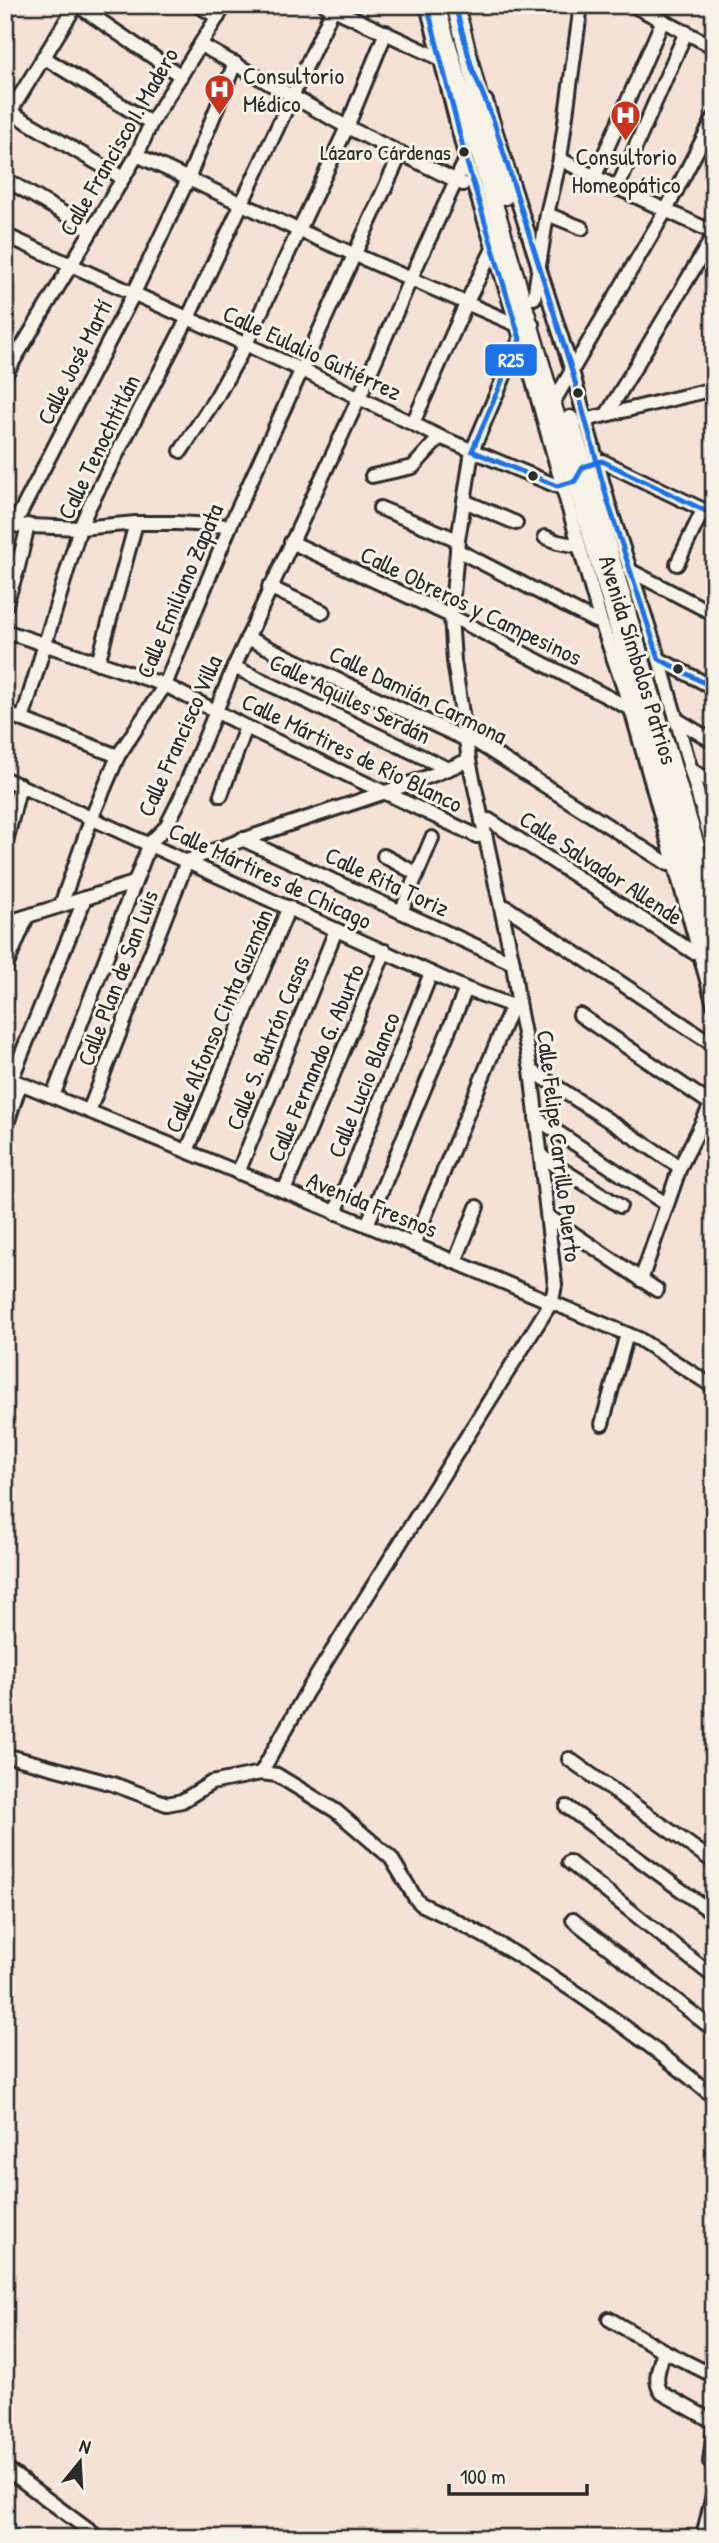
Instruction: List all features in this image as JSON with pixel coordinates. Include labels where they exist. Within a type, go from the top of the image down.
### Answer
[{"type":"main road","name":"Avenida Símbolos Patrios","points":[[436,5],[525,325],[558,394]]},
{"type":"main road","name":"Avenida Símbolos Patrios","points":[[455,5],[484,125],[714,956]]},
{"type":"main road","name":"Avenida Símbolos Patrios","points":[[579,473],[602,504],[714,908]]},
{"type":"street","points":[[123,178],[8,116],[76,5],[181,76]]},
{"type":"street","points":[[197,5],[218,18]]},
{"type":"street","name":"Calle Francisco I. Madero","points":[[5,376],[137,155],[151,123],[225,5]]},
{"type":"street","name":"Avenida Símbolos Patrios","points":[[427,5],[466,159],[493,249],[525,325]]},
{"type":"street","points":[[534,298],[547,214],[560,159],[581,5]]},
{"type":"street","points":[[634,6],[714,47]]},
{"type":"street","points":[[329,7],[439,58]]},
{"type":"street","name":"Calle Tenochtitlán","points":[[22,720],[80,528],[188,318],[292,94],[329,7]]},
{"type":"street","points":[[594,178],[663,20]]},
{"type":"street","points":[[181,451],[217,396],[246,344],[347,127],[386,32]]},
{"type":"street","points":[[617,190],[686,32]]},
{"type":"street","points":[[201,45],[347,127],[476,192]]},
{"type":"street","points":[[43,57],[151,123]]},
{"type":"street","name":"Calle José Martí","points":[[10,525],[134,293],[188,179],[235,63]]},
{"type":"street","name":"Avenida Símbolos Patrios","points":[[472,68],[494,122],[585,420],[579,473],[579,546],[600,619],[631,709],[714,1005]]},
{"type":"street","points":[[558,394],[666,210],[714,118]]},
{"type":"street","name":"Calle Emiliano Zapata","points":[[61,905],[92,817],[118,756],[164,685],[230,526],[401,153]]},
{"type":"street","points":[[137,155],[410,280],[525,325]]},
{"type":"street","name":"Calle Francisco Villa","points":[[53,1096],[150,844],[166,827],[269,587],[359,398],[466,159]]},
{"type":"street","points":[[560,159],[617,190],[714,234],[607,414]]},
{"type":"street","points":[[5,179],[92,230]]},
{"type":"street","points":[[547,214],[582,228]]},
{"type":"street","name":"Calle Eulalio Gutiérrez","points":[[5,234],[302,370],[440,437],[557,486],[603,461],[708,513]]},
{"type":"street","points":[[414,423],[493,249]]},
{"type":"street","name":"Calle Felipe Carrillo Puerto","points":[[261,1773],[306,1693],[552,1301],[555,1285],[531,1070],[516,1007],[513,963],[465,739],[454,661],[451,616],[457,545],[472,451],[525,325]]},
{"type":"street","name":"Avenida Símbolos Patrios","points":[[520,339],[579,473]]},
{"type":"street","points":[[585,420],[714,389]]},
{"type":"street","points":[[372,476],[413,467],[440,437]]},
{"type":"street","points":[[464,501],[516,523]]},
{"type":"street","name":"Avenida Símbolos Patrios","points":[[602,504],[631,571],[714,851]]},
{"type":"street","points":[[380,508],[457,545],[595,621],[600,619]]},
{"type":"street","points":[[677,564],[708,513]]},
{"type":"street","points":[[10,525],[80,528],[136,523],[230,526]]},
{"type":"street","points":[[98,663],[136,523]]},
{"type":"street","points":[[5,606],[28,525]]},
{"type":"street","points":[[545,537],[579,546]]},
{"type":"street","name":"Calle Obreros y Campesinos","points":[[291,542],[451,616],[631,709]]},
{"type":"street","points":[[631,571],[714,614]]},
{"type":"street","points":[[269,587],[323,612]]},
{"type":"street","name":"Calle Mártires de Río Blanco","points":[[5,631],[164,685],[246,727],[477,836],[485,835]]},
{"type":"street","name":"Calle Damián Carmona","points":[[247,638],[465,739],[473,740],[668,864],[673,863]]},
{"type":"street","points":[[659,659],[714,688]]},
{"type":"street","name":"Calle Aquiles Serdán","points":[[234,667],[448,769]]},
{"type":"street","points":[[5,713],[118,756]]},
{"type":"street","points":[[676,719],[714,742]]},
{"type":"street","points":[[221,795],[246,727]]},
{"type":"street","points":[[187,861],[242,839],[386,792],[469,760]]},
{"type":"street","points":[[690,769],[714,784]]},
{"type":"street","name":"Calle Mártires de Chicago","points":[[5,779],[466,989],[516,1007]]},
{"type":"street","points":[[5,846],[20,785]]},
{"type":"street","name":"Calle Salvador Allende","points":[[482,821],[489,820],[692,952],[697,950]]},
{"type":"street","points":[[401,912],[432,838]]},
{"type":"street","name":"Calle Rita Toriz","points":[[242,839],[513,963]]},
{"type":"street","points":[[384,856],[417,874]]},
{"type":"street","name":"Calle Plan de San Luis","points":[[89,1111],[187,861]]},
{"type":"street","points":[[5,923],[134,883]]},
{"type":"street","points":[[5,1130],[12,1080],[85,898]]},
{"type":"street","points":[[500,907],[506,906],[714,1045]]},
{"type":"street","name":"Calle Alfonso Cinta Guzmán","points":[[187,1151],[289,907]]},
{"type":"street","points":[[5,969],[27,917]]},
{"type":"street","name":"Calle S. Butrón Casas","points":[[238,1173],[337,930]]},
{"type":"street","name":"Calle Fernando G. Aburto","points":[[284,1191],[386,951]]},
{"type":"street","name":"Calle Lucio Blanco","points":[[335,1213],[431,973]]},
{"type":"street","points":[[367,1224],[466,989]]},
{"type":"street","points":[[413,1245],[516,1007]]},
{"type":"street","points":[[580,1015],[712,1101],[680,1167],[641,1280]]},
{"type":"street","points":[[531,1070],[680,1167]]},
{"type":"street","name":"Avenida Fresnos","points":[[12,1080],[367,1224],[639,1339],[714,1387]]},
{"type":"street","points":[[537,1118],[666,1204]]},
{"type":"street","points":[[541,1156],[620,1206]]},
{"type":"street","points":[[455,1262],[477,1207]]},
{"type":"street","points":[[549,1217],[657,1290]]},
{"type":"street","points":[[602,1424],[627,1334]]},
{"type":"street","points":[[5,1755],[113,1784],[167,1804],[182,1801],[211,1783],[261,1773],[277,1775],[336,1811],[391,1858],[421,1904],[473,1928],[554,1977],[613,2017],[714,2097]]},
{"type":"street","points":[[569,1759],[714,1862]]},
{"type":"street","points":[[566,1807],[714,1914]]},
{"type":"street","points":[[569,1862],[714,1977]]},
{"type":"street","points":[[573,1920],[714,2030]]},
{"type":"street","points":[[610,2319],[709,2376],[714,2376]]},
{"type":"street","points":[[664,2351],[657,2387],[662,2393],[714,2422]]},
{"type":"street","points":[[714,2431],[710,2462],[714,2465]]},
{"type":"street","points":[[5,2468],[99,2538]]},
{"type":"street","points":[[706,2538],[705,2528],[714,2491]]},
{"type":"waterway","points":[[5,2527],[18,2538]]},
{"type":"transit line","name":"R25","points":[[427,5],[466,159],[520,339],[472,451],[557,486],[575,481],[583,467],[602,461],[714,515]]},
{"type":"transit line","name":"R25","points":[[455,5],[472,68],[494,122],[572,371],[608,502],[659,659],[714,688]]},
{"type":"place","name":"Consultorio Médico","points":[[220,117]]},
{"type":"place","name":"Consultorio Homeopático","points":[[626,142]]},
{"type":"place","name":"Lázaro Cárdenas","points":[[464,152]]}]
